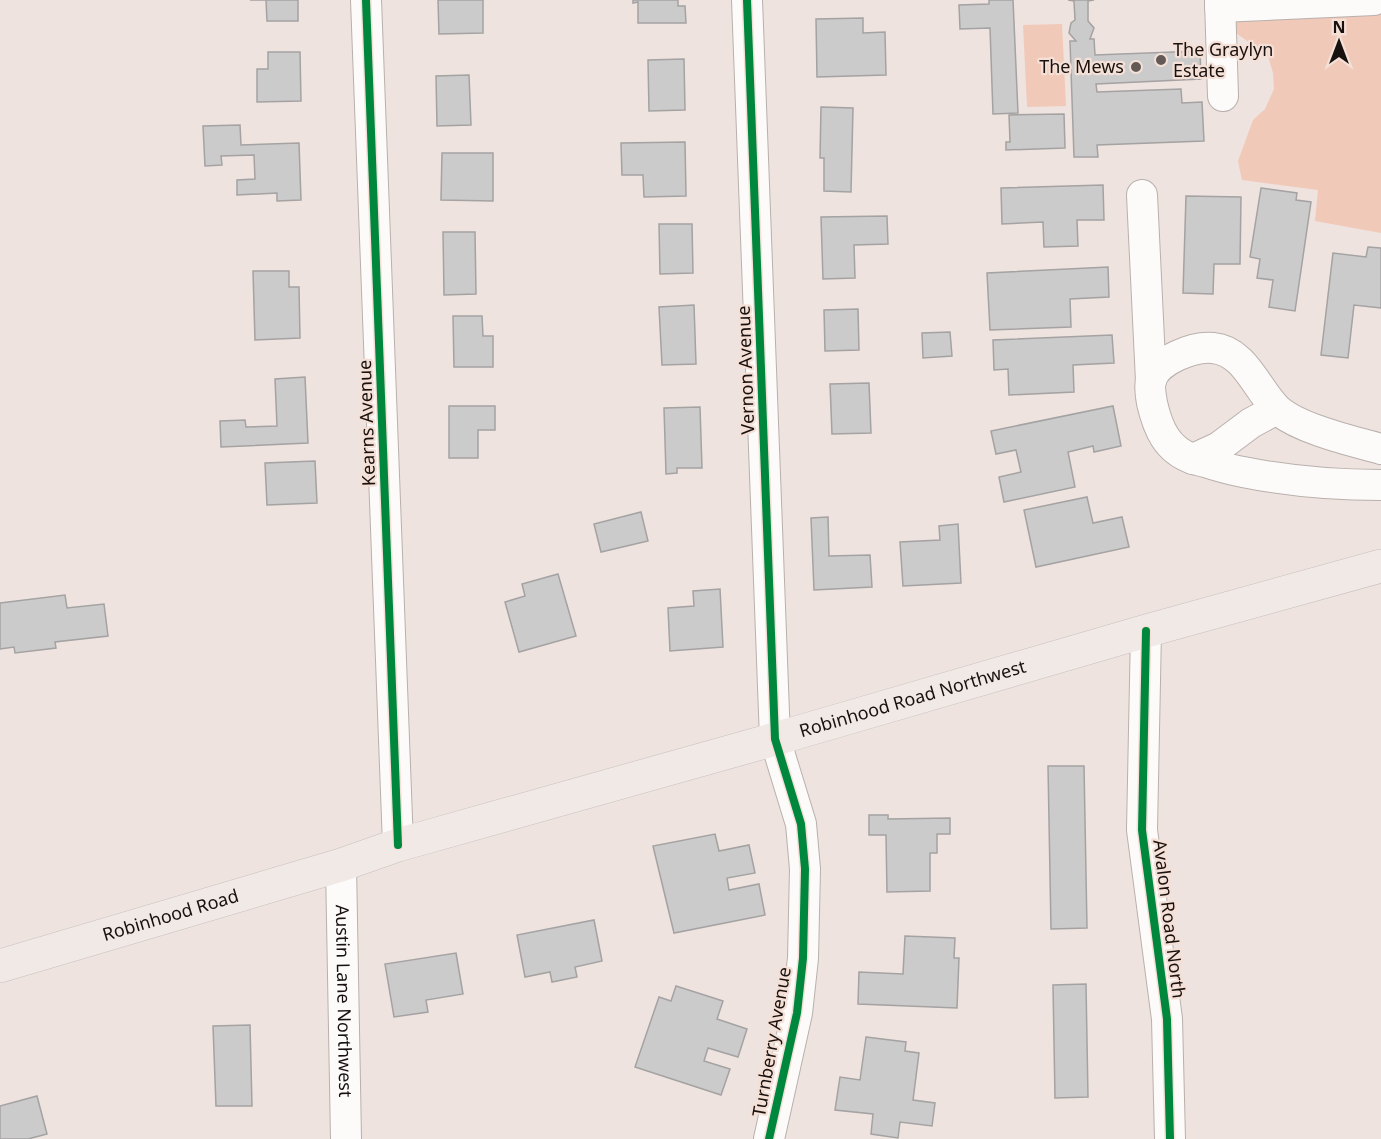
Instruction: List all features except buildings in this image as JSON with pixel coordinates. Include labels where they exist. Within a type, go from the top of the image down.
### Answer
[{"type":"main road","name":"Robinhood Road Northwest","points":[[341,865],[398,845],[1381,566]]},
{"type":"main road","name":"Robinhood Road","points":[[0,966],[341,865]]},
{"type":"street","name":"Kearns Avenue","points":[[366,0],[398,845]]},
{"type":"street","name":"Vernon Avenue","points":[[747,0],[775,739]]},
{"type":"street","points":[[1223,96],[1220,4],[1374,0]]},
{"type":"street","points":[[1142,195],[1151,381],[1155,413],[1164,438],[1184,456],[1240,472],[1275,478],[1381,485]]},
{"type":"street","points":[[1151,381],[1157,371],[1179,354],[1203,348],[1224,350],[1235,357],[1254,377],[1277,409],[1307,425],[1381,449]]},
{"type":"street","points":[[1193,459],[1219,447],[1251,423],[1277,409]]},
{"type":"street","name":"Avalon Road North","points":[[1146,631],[1142,830],[1167,1019],[1170,1139]]},
{"type":"street","name":"Turnberry Avenue","points":[[769,1139],[797,1013],[803,958],[805,869],[801,824],[775,739]]},
{"type":"street","name":"Austin Lane Northwest","points":[[341,865],[346,1139]]},
{"type":"shaded area","points":[[1381,10],[1381,233],[1315,221],[1318,190],[1242,180],[1238,161],[1253,120],[1265,109],[1274,89],[1273,73],[1268,56],[1236,33],[1236,15]]},
{"type":"shaded area","points":[[1062,24],[1066,106],[1027,107],[1023,25]]},
{"type":"cycle path","points":[[366,0],[398,845]]},
{"type":"cycle path","points":[[747,0],[775,739],[801,824],[805,869],[803,958],[797,1013],[769,1139]]},
{"type":"cycle path","points":[[1146,631],[1142,830],[1167,1019],[1170,1139]]},
{"type":"place","name":"The Graylyn Estate","points":[[1161,60]]},
{"type":"place","name":"The Mews","points":[[1136,67]]}]
